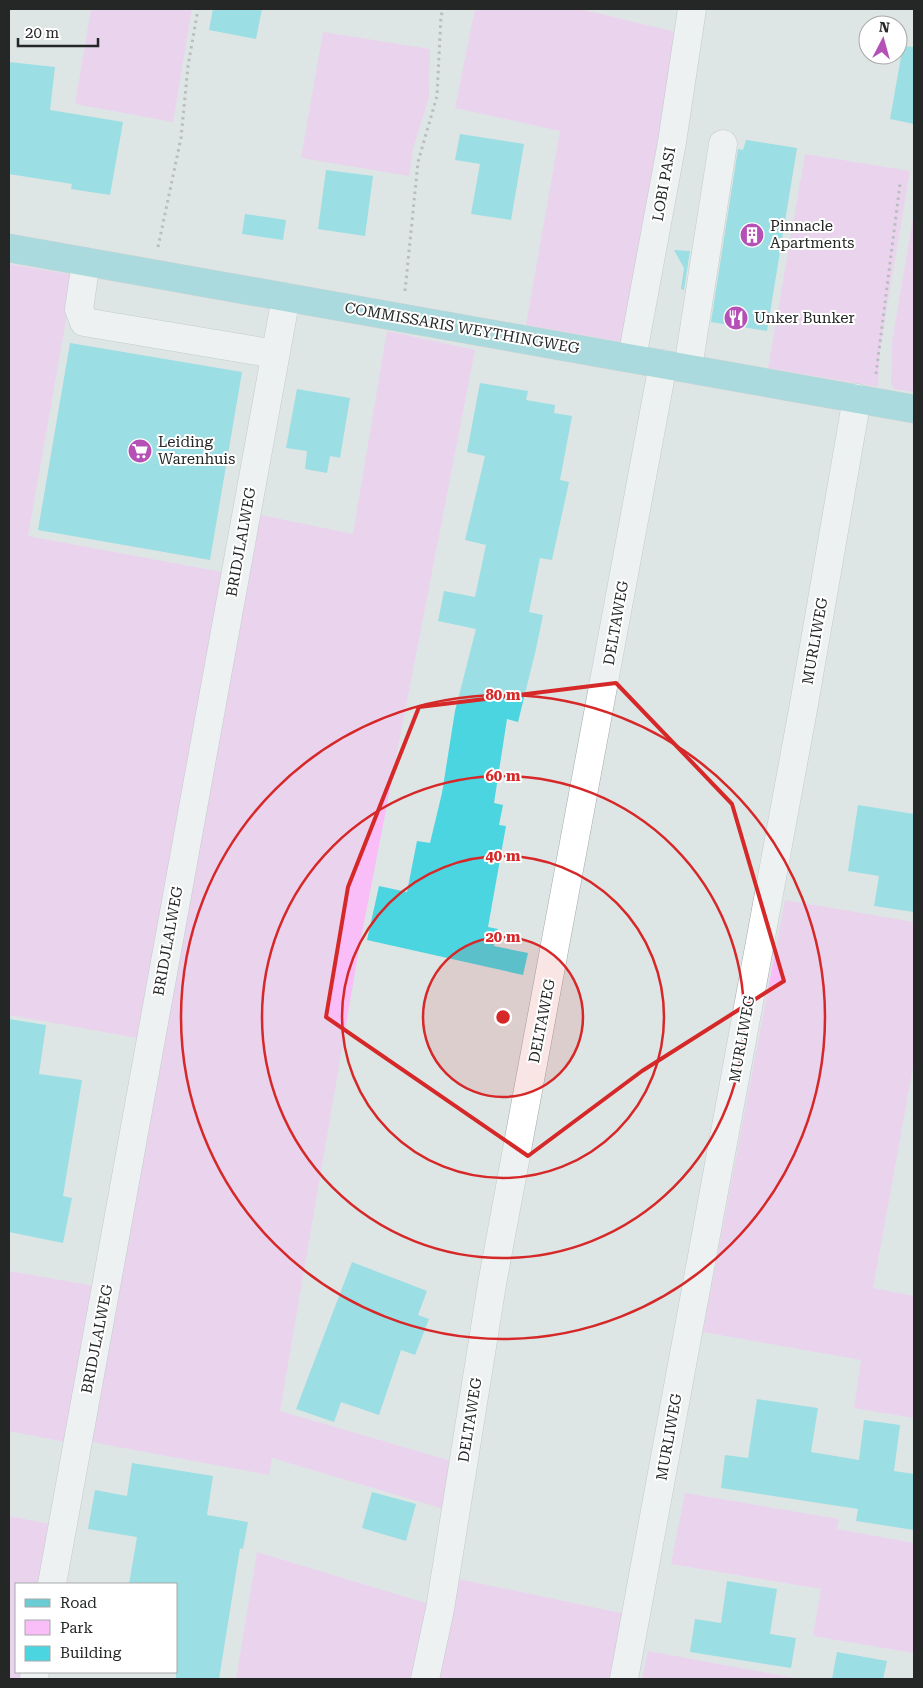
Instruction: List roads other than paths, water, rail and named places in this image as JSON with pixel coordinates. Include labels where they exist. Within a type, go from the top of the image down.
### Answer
[{"type":"main road","name":"COMMISSARIS WEYTHINGWEG","points":[[9,248],[914,409]]},
{"type":"street","name":"LOBI PASI","points":[[632,358],[672,142],[692,9]]},
{"type":"street","name":"DELTAWEG","points":[[425,1679],[440,1609],[492,1284],[675,366],[724,144]]},
{"type":"street","points":[[86,262],[79,309],[84,322],[276,354]]},
{"type":"street","name":"BRIDJLALWEG","points":[[52,1583],[286,297]]},
{"type":"street","name":"MURLIWEG","points":[[624,1679],[802,714],[865,400]]},
{"type":"place","name":"Pinnacle Apartments","points":[[752,235]]},
{"type":"place","name":"Unker Bunker","points":[[736,318]]},
{"type":"place","name":"Leiding Warenhuis","points":[[140,451]]}]
